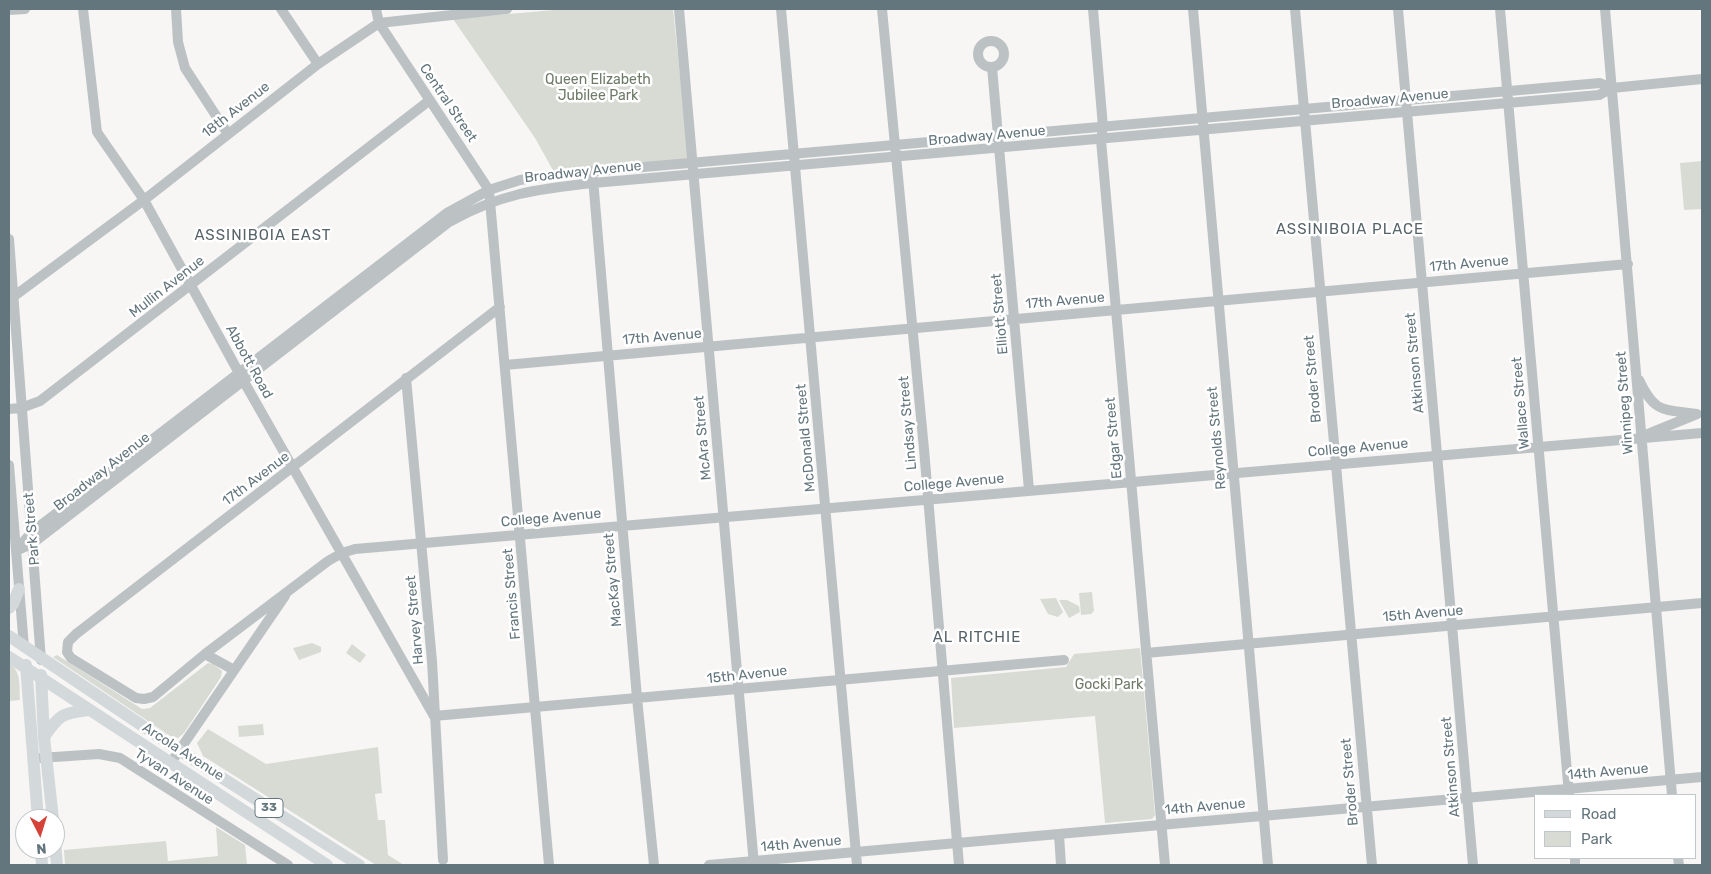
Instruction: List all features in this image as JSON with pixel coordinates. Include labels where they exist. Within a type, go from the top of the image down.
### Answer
[{"type":"main road","points":[[9,608],[13,604],[19,589]]},
{"type":"main road","name":"Arcola Avenue","points":[[9,636],[41,660],[359,865]]},
{"type":"main road","name":"Park Street","points":[[24,647],[37,809]]},
{"type":"main road","name":"Arcola Avenue","points":[[9,657],[327,865]]},
{"type":"main road","name":"Park Street","points":[[41,660],[44,737],[52,809]]},
{"type":"main road","points":[[44,737],[57,718],[67,713],[88,710]]},
{"type":"street","points":[[9,10],[25,9]]},
{"type":"street","name":"Abbott Road","points":[[83,9],[97,132],[144,200],[241,376],[434,716]]},
{"type":"street","points":[[176,9],[178,42],[185,68],[228,134]]},
{"type":"street","points":[[281,9],[318,64]]},
{"type":"street","points":[[376,9],[378,23]]},
{"type":"street","name":"18th Avenue","points":[[11,297],[144,200],[318,64],[378,23],[474,10],[507,9]]},
{"type":"street","name":"McAra Street","points":[[679,9],[754,863]]},
{"type":"street","name":"McDonald Street","points":[[781,9],[857,865]]},
{"type":"street","name":"Lindsay Street","points":[[882,9],[913,328],[959,865]]},
{"type":"street","name":"Edgar Street","points":[[1093,9],[1103,127],[1101,140],[1164,865]]},
{"type":"street","name":"Reynolds Street","points":[[1193,9],[1268,865]]},
{"type":"street","name":"Broder Street","points":[[1295,9],[1303,116],[1372,865]]},
{"type":"street","name":"Atkinson Street","points":[[1398,9],[1473,865]]},
{"type":"street","name":"Wallace Street","points":[[1500,9],[1569,792]]},
{"type":"street","name":"Winnipeg Street","points":[[1605,9],[1672,794]]},
{"type":"street","name":"Central Street","points":[[378,23],[430,100],[490,195]]},
{"type":"street","name":"Elliott Street","points":[[992,67],[1029,490]]},
{"type":"street","name":"Broadway Avenue","points":[[490,195],[593,184],[1101,140],[1203,125],[1508,97],[1600,83],[1612,88],[1702,80]]},
{"type":"street","name":"Mullin Avenue","points":[[9,409],[21,408],[40,401],[430,100]]},
{"type":"street","name":"Broadway Avenue","points":[[16,551],[241,376],[449,222],[490,195],[520,180],[794,153],[1103,127],[1203,125]]},
{"type":"street","name":"MacKay Street","points":[[592,172],[637,698],[654,865]]},
{"type":"street","name":"Francis Street","points":[[490,195],[549,865]]},
{"type":"street","name":"Park Street","points":[[9,239],[11,297],[33,537],[41,660]]},
{"type":"street","name":"17th Avenue","points":[[505,365],[1628,264]]},
{"type":"street","name":"17th Avenue","points":[[99,675],[71,658],[67,652],[68,642],[72,638],[500,307]]},
{"type":"street","points":[[1637,375],[1648,398],[1660,408],[1700,413]]},
{"type":"street","name":"Harvey Street","points":[[406,378],[433,670],[434,716],[444,864]]},
{"type":"street","name":"College Avenue","points":[[1640,437],[1700,413]]},
{"type":"street","name":"College Avenue","points":[[99,675],[136,698],[144,700],[161,692],[205,654],[273,601],[286,595],[328,561],[342,553],[355,549],[1702,433]]},
{"type":"street","name":"Park Street","points":[[9,465],[24,647]]},
{"type":"street","name":"College Avenue","points":[[170,764],[286,595]]},
{"type":"street","name":"15th Avenue","points":[[1146,653],[1702,603]]},
{"type":"street","points":[[205,654],[234,670]]},
{"type":"street","name":"15th Avenue","points":[[434,716],[1064,660]]},
{"type":"street","name":"Tyvan Avenue","points":[[32,759],[99,754],[120,758],[288,865]]},
{"type":"street","name":"14th Avenue","points":[[1535,794],[1702,778]]},
{"type":"street","name":"14th Avenue","points":[[710,865],[754,863],[1161,825],[1468,798],[1534,794]]},
{"type":"street","points":[[1059,835],[1061,865]]},
{"type":"green space","name":"Queen Elizabeth Jubilee Park","points":[[565,9],[673,9],[689,161],[554,172],[535,138],[453,19]]},
{"type":"green space","points":[[1702,161],[1702,209],[1684,210],[1680,163]]},
{"type":"green space","points":[[1092,592],[1094,611],[1091,614],[1081,615],[1079,593]]},
{"type":"green space","points":[[1056,598],[1063,612],[1058,617],[1048,614],[1040,599]]},
{"type":"green space","points":[[1059,600],[1067,600],[1079,606],[1080,612],[1069,618]]},
{"type":"green space","points":[[312,643],[321,647],[321,652],[299,660],[293,648]]},
{"type":"green space","points":[[352,644],[366,655],[360,663],[346,653]]},
{"type":"green space","name":"Gocki Park","points":[[1140,648],[1155,815],[1152,819],[1105,823],[1095,716],[954,728],[951,678],[1066,667],[1074,654]]},
{"type":"green space","points":[[57,655],[142,709],[150,708],[208,663],[213,664],[222,671],[221,677],[184,733],[178,738],[170,736],[53,657]]},
{"type":"green space","points":[[9,663],[18,675],[20,700],[9,701]]},
{"type":"green space","points":[[263,724],[264,735],[239,737],[238,726]]},
{"type":"green space","points":[[208,729],[266,764],[378,747],[382,793],[375,794],[378,820],[385,820],[388,855],[404,865],[376,865],[203,756],[197,743]]},
{"type":"green space","points":[[216,827],[245,845],[247,865],[65,865],[65,859],[65,850],[166,841],[168,861],[218,856]]},
{"type":"district","name":"ASSINIBOIA PLACE","points":[[1350,230]]},
{"type":"district","name":"ASSINIBOIA EAST","points":[[263,236]]},
{"type":"district","name":"AL RITCHIE","points":[[977,638]]}]
